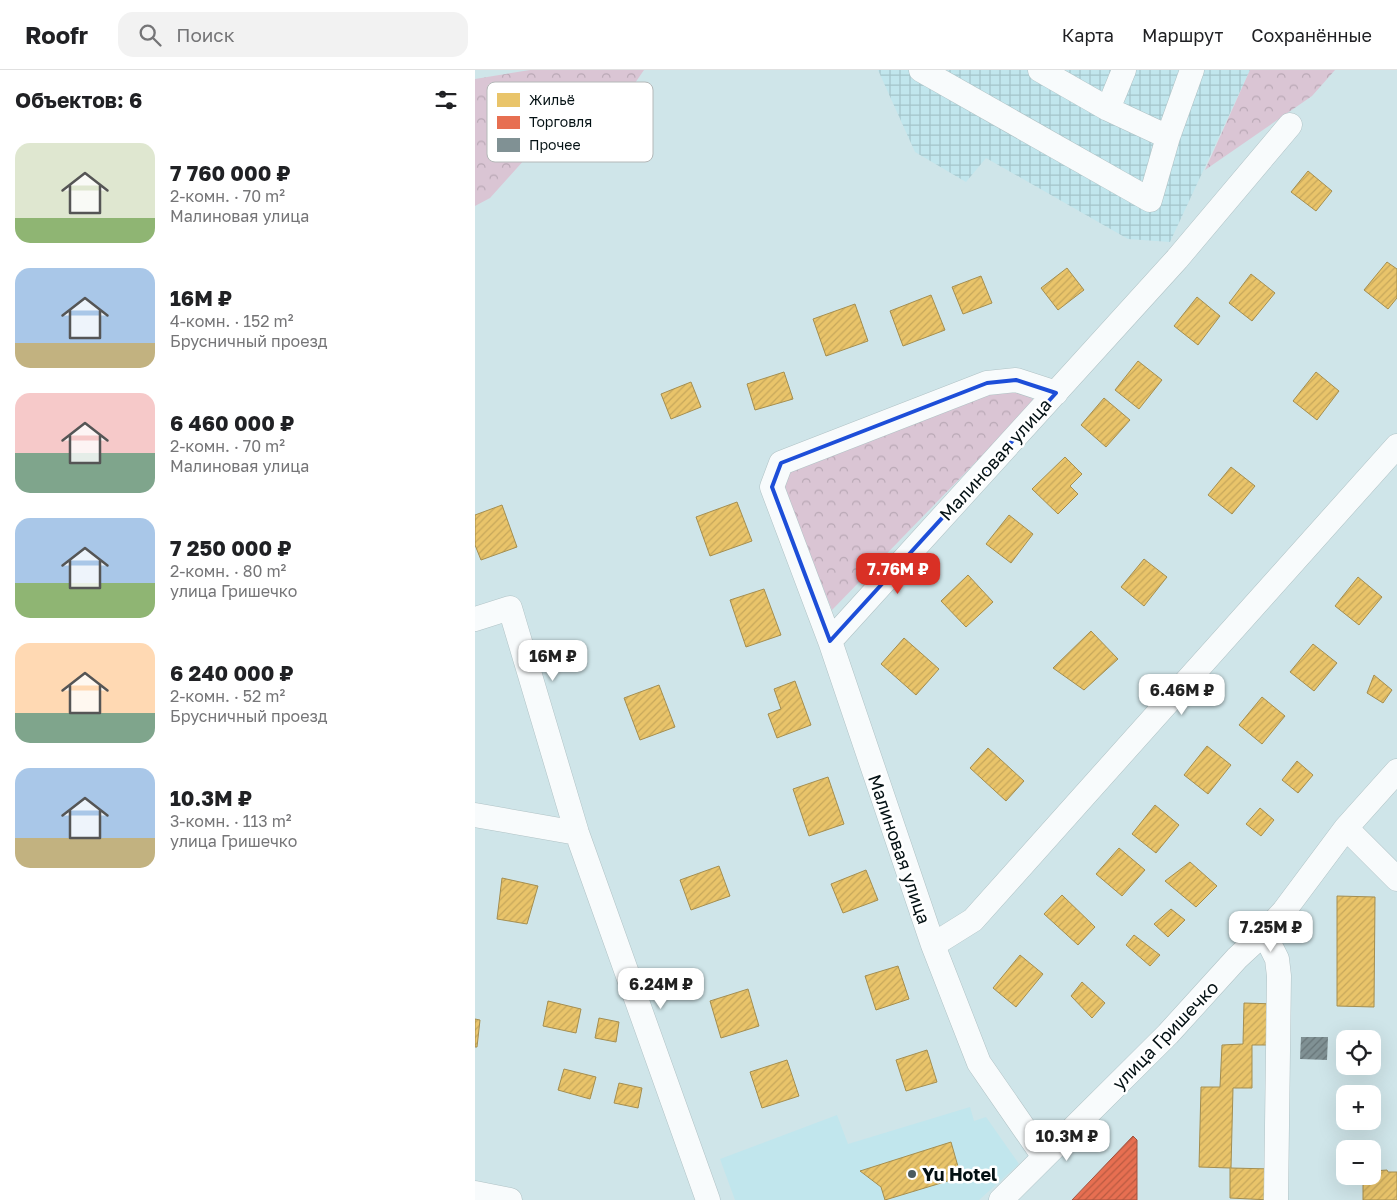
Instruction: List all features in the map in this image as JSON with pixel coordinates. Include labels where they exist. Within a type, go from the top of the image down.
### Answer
[{"type":"street","points":[[921,70],[1150,200],[1168,137],[1192,70]]},
{"type":"street","points":[[1040,70],[1067,77],[1108,109],[1168,137]]},
{"type":"street","points":[[1108,109],[1123,70]]},
{"type":"street","name":"Малиновая улица","points":[[1045,1157],[979,1063],[933,945],[830,641],[1177,260],[1290,124]]},
{"type":"street","points":[[830,641],[773,487],[781,464],[987,384],[1016,380],[1056,393]]},
{"type":"street","name":"Малиновая улица","points":[[933,945],[973,920],[1397,446]]},
{"type":"street","points":[[475,619],[510,608],[577,833],[708,1200]]},
{"type":"street","name":"улица Гришечко","points":[[1001,1200],[1168,1034],[1237,958],[1264,933],[1284,911],[1346,828],[1397,771]]},
{"type":"street","points":[[475,815],[577,833]]},
{"type":"street","points":[[1346,828],[1397,879]]},
{"type":"street","points":[[1264,933],[1277,959],[1279,976],[1276,1200]]},
{"type":"street","points":[[475,1193],[510,1200]]},
{"type":"highlighted area","points":[[1016,380],[1056,393],[830,641],[772,487],[781,463],[987,383]]},
{"type":"shaded area","points":[[878,70],[1250,70],[1170,242],[1128,239],[986,158],[966,182],[915,152]]},
{"type":"shaded area","points":[[970,1107],[974,1121],[986,1117],[1019,1164],[979,1200],[735,1200],[720,1159],[837,1115],[848,1144]]},
{"type":"green space","points":[[530,70],[644,70],[636,82],[487,82],[487,162],[522,162],[490,198],[475,206],[475,79]]},
{"type":"green space","points":[[1250,70],[1335,70],[1312,96],[1205,170]]},
{"type":"green space","points":[[1017,388],[1035,401],[832,610],[783,488],[788,470],[984,391]]},
{"type":"building: Жильё","points":[[1308,171],[1332,191],[1316,211],[1291,192]]},
{"type":"building: Жильё","points":[[1387,262],[1397,269],[1397,298],[1388,309],[1364,290]]},
{"type":"building: Жильё","points":[[1067,268],[1084,290],[1058,310],[1041,288]]},
{"type":"building: Жильё","points":[[1251,274],[1275,293],[1252,321],[1229,303]]},
{"type":"building: Жильё","points":[[981,276],[992,303],[963,314],[952,287]]},
{"type":"building: Жильё","points":[[931,295],[945,330],[903,346],[890,311]]},
{"type":"building: Жильё","points":[[1197,297],[1220,316],[1198,345],[1174,326]]},
{"type":"building: Жильё","points":[[855,304],[868,341],[826,356],[813,319]]},
{"type":"building: Жильё","points":[[1138,361],[1162,380],[1139,409],[1115,390]]},
{"type":"building: Жильё","points":[[784,372],[793,399],[755,410],[747,384]]},
{"type":"building: Жильё","points":[[1316,372],[1339,391],[1317,420],[1293,401]]},
{"type":"building: Жильё","points":[[691,382],[701,407],[671,419],[661,394]]},
{"type":"building: Жильё","points":[[1104,398],[1130,420],[1106,447],[1081,425]]},
{"type":"building: Жильё","points":[[1065,457],[1082,474],[1070,486],[1078,494],[1058,514],[1032,489]]},
{"type":"building: Жильё","points":[[1231,467],[1255,486],[1232,514],[1208,495]]},
{"type":"building: Жильё","points":[[737,502],[752,541],[710,556],[696,517]]},
{"type":"building: Жильё","points":[[502,505],[517,547],[481,560],[475,545],[475,515]]},
{"type":"building: Жильё","points":[[1009,515],[1033,534],[1011,563],[986,544]]},
{"type":"building: Жильё","points":[[1144,559],[1167,577],[1144,606],[1121,587]]},
{"type":"building: Жильё","points":[[968,575],[993,602],[966,627],[941,601]]},
{"type":"building: Жильё","points":[[1358,577],[1382,597],[1359,625],[1335,606]]},
{"type":"building: Жильё","points":[[764,589],[781,635],[746,647],[730,600]]},
{"type":"building: Жильё","points":[[1091,631],[1118,659],[1084,690],[1053,668]]},
{"type":"building: Жильё","points":[[904,638],[939,669],[916,695],[881,664]]},
{"type":"building: Жильё","points":[[1313,644],[1337,663],[1314,691],[1290,672]]},
{"type":"building: Жильё","points":[[1374,675],[1392,690],[1383,703],[1367,693]]},
{"type":"building: Жильё","points":[[795,681],[811,725],[777,738],[768,714],[781,709],[774,689]]},
{"type":"building: Жильё","points":[[659,685],[675,727],[640,740],[624,698]]},
{"type":"building: Жильё","points":[[1262,697],[1285,716],[1262,744],[1239,725]]},
{"type":"building: Жильё","points":[[1207,746],[1231,765],[1208,794],[1184,775]]},
{"type":"building: Жильё","points":[[988,748],[1024,781],[1006,801],[970,768]]},
{"type":"building: Жильё","points":[[1297,761],[1313,775],[1298,793],[1282,780]]},
{"type":"building: Жильё","points":[[828,777],[844,824],[809,836],[793,789]]},
{"type":"building: Жильё","points":[[1155,805],[1179,825],[1156,853],[1132,834]]},
{"type":"building: Жильё","points":[[1260,808],[1274,820],[1261,836],[1246,824]]},
{"type":"building: Жильё","points":[[1119,848],[1145,870],[1122,896],[1096,874]]},
{"type":"building: Жильё","points":[[1190,862],[1217,886],[1196,907],[1165,881]]},
{"type":"building: Жильё","points":[[719,866],[730,896],[691,910],[680,880]]},
{"type":"building: Жильё","points":[[866,870],[878,900],[843,913],[831,884]]},
{"type":"building: Жильё","points":[[502,878],[538,886],[527,924],[497,919]]},
{"type":"building: Жильё","points":[[1062,895],[1095,927],[1078,945],[1044,914]]},
{"type":"building: Жильё","points":[[1337,896],[1375,897],[1374,1007],[1337,1006]]},
{"type":"building: Жильё","points":[[1171,909],[1185,920],[1168,937],[1154,924]]},
{"type":"building: Жильё","points":[[1134,935],[1160,955],[1150,966],[1126,945]]},
{"type":"building: Жильё","points":[[1020,955],[1043,974],[1016,1007],[993,988]]},
{"type":"building: Жильё","points":[[898,966],[909,999],[876,1010],[865,976]]},
{"type":"building: Жильё","points":[[1082,982],[1105,1003],[1092,1018],[1071,996]]},
{"type":"building: Жильё","points":[[748,989],[759,1026],[721,1038],[710,1001]]},
{"type":"building: Жильё","points":[[548,1001],[581,1009],[576,1033],[543,1026]]},
{"type":"building: Жильё","points":[[1244,1003],[1275,1004],[1273,1045],[1252,1045],[1252,1088],[1233,1088],[1231,1168],[1271,1169],[1270,1200],[1230,1198],[1230,1168],[1199,1167],[1201,1087],[1220,1087],[1222,1045],[1243,1044]]},
{"type":"building: Жильё","points":[[599,1018],[619,1022],[616,1042],[595,1038]]},
{"type":"building: Жильё","points":[[475,1019],[480,1020],[477,1047],[475,1047]]},
{"type":"building: Жильё","points":[[927,1050],[937,1082],[906,1091],[896,1060]]},
{"type":"building: Жильё","points":[[787,1060],[799,1096],[762,1108],[750,1072]]},
{"type":"building: Жильё","points":[[564,1069],[596,1077],[590,1099],[558,1090]]},
{"type":"building: Жильё","points":[[619,1083],[642,1088],[638,1108],[614,1103]]},
{"type":"building: Жильё","name":"Yu Hotel","points":[[951,1142],[961,1177],[885,1200],[881,1187],[860,1171]]},
{"type":"building: Жильё","points":[[1381,1170],[1397,1172],[1397,1200],[1363,1200],[1363,1185],[1381,1185]]},
{"type":"building: Торговля","points":[[1133,1136],[1137,1140],[1137,1200],[1072,1200]]},
{"type":"building: Прочее","points":[[1301,1037],[1328,1037],[1327,1060],[1300,1059]]},
{"type":"place","name":"Yu Hotel","points":[[912,1174]]}]
